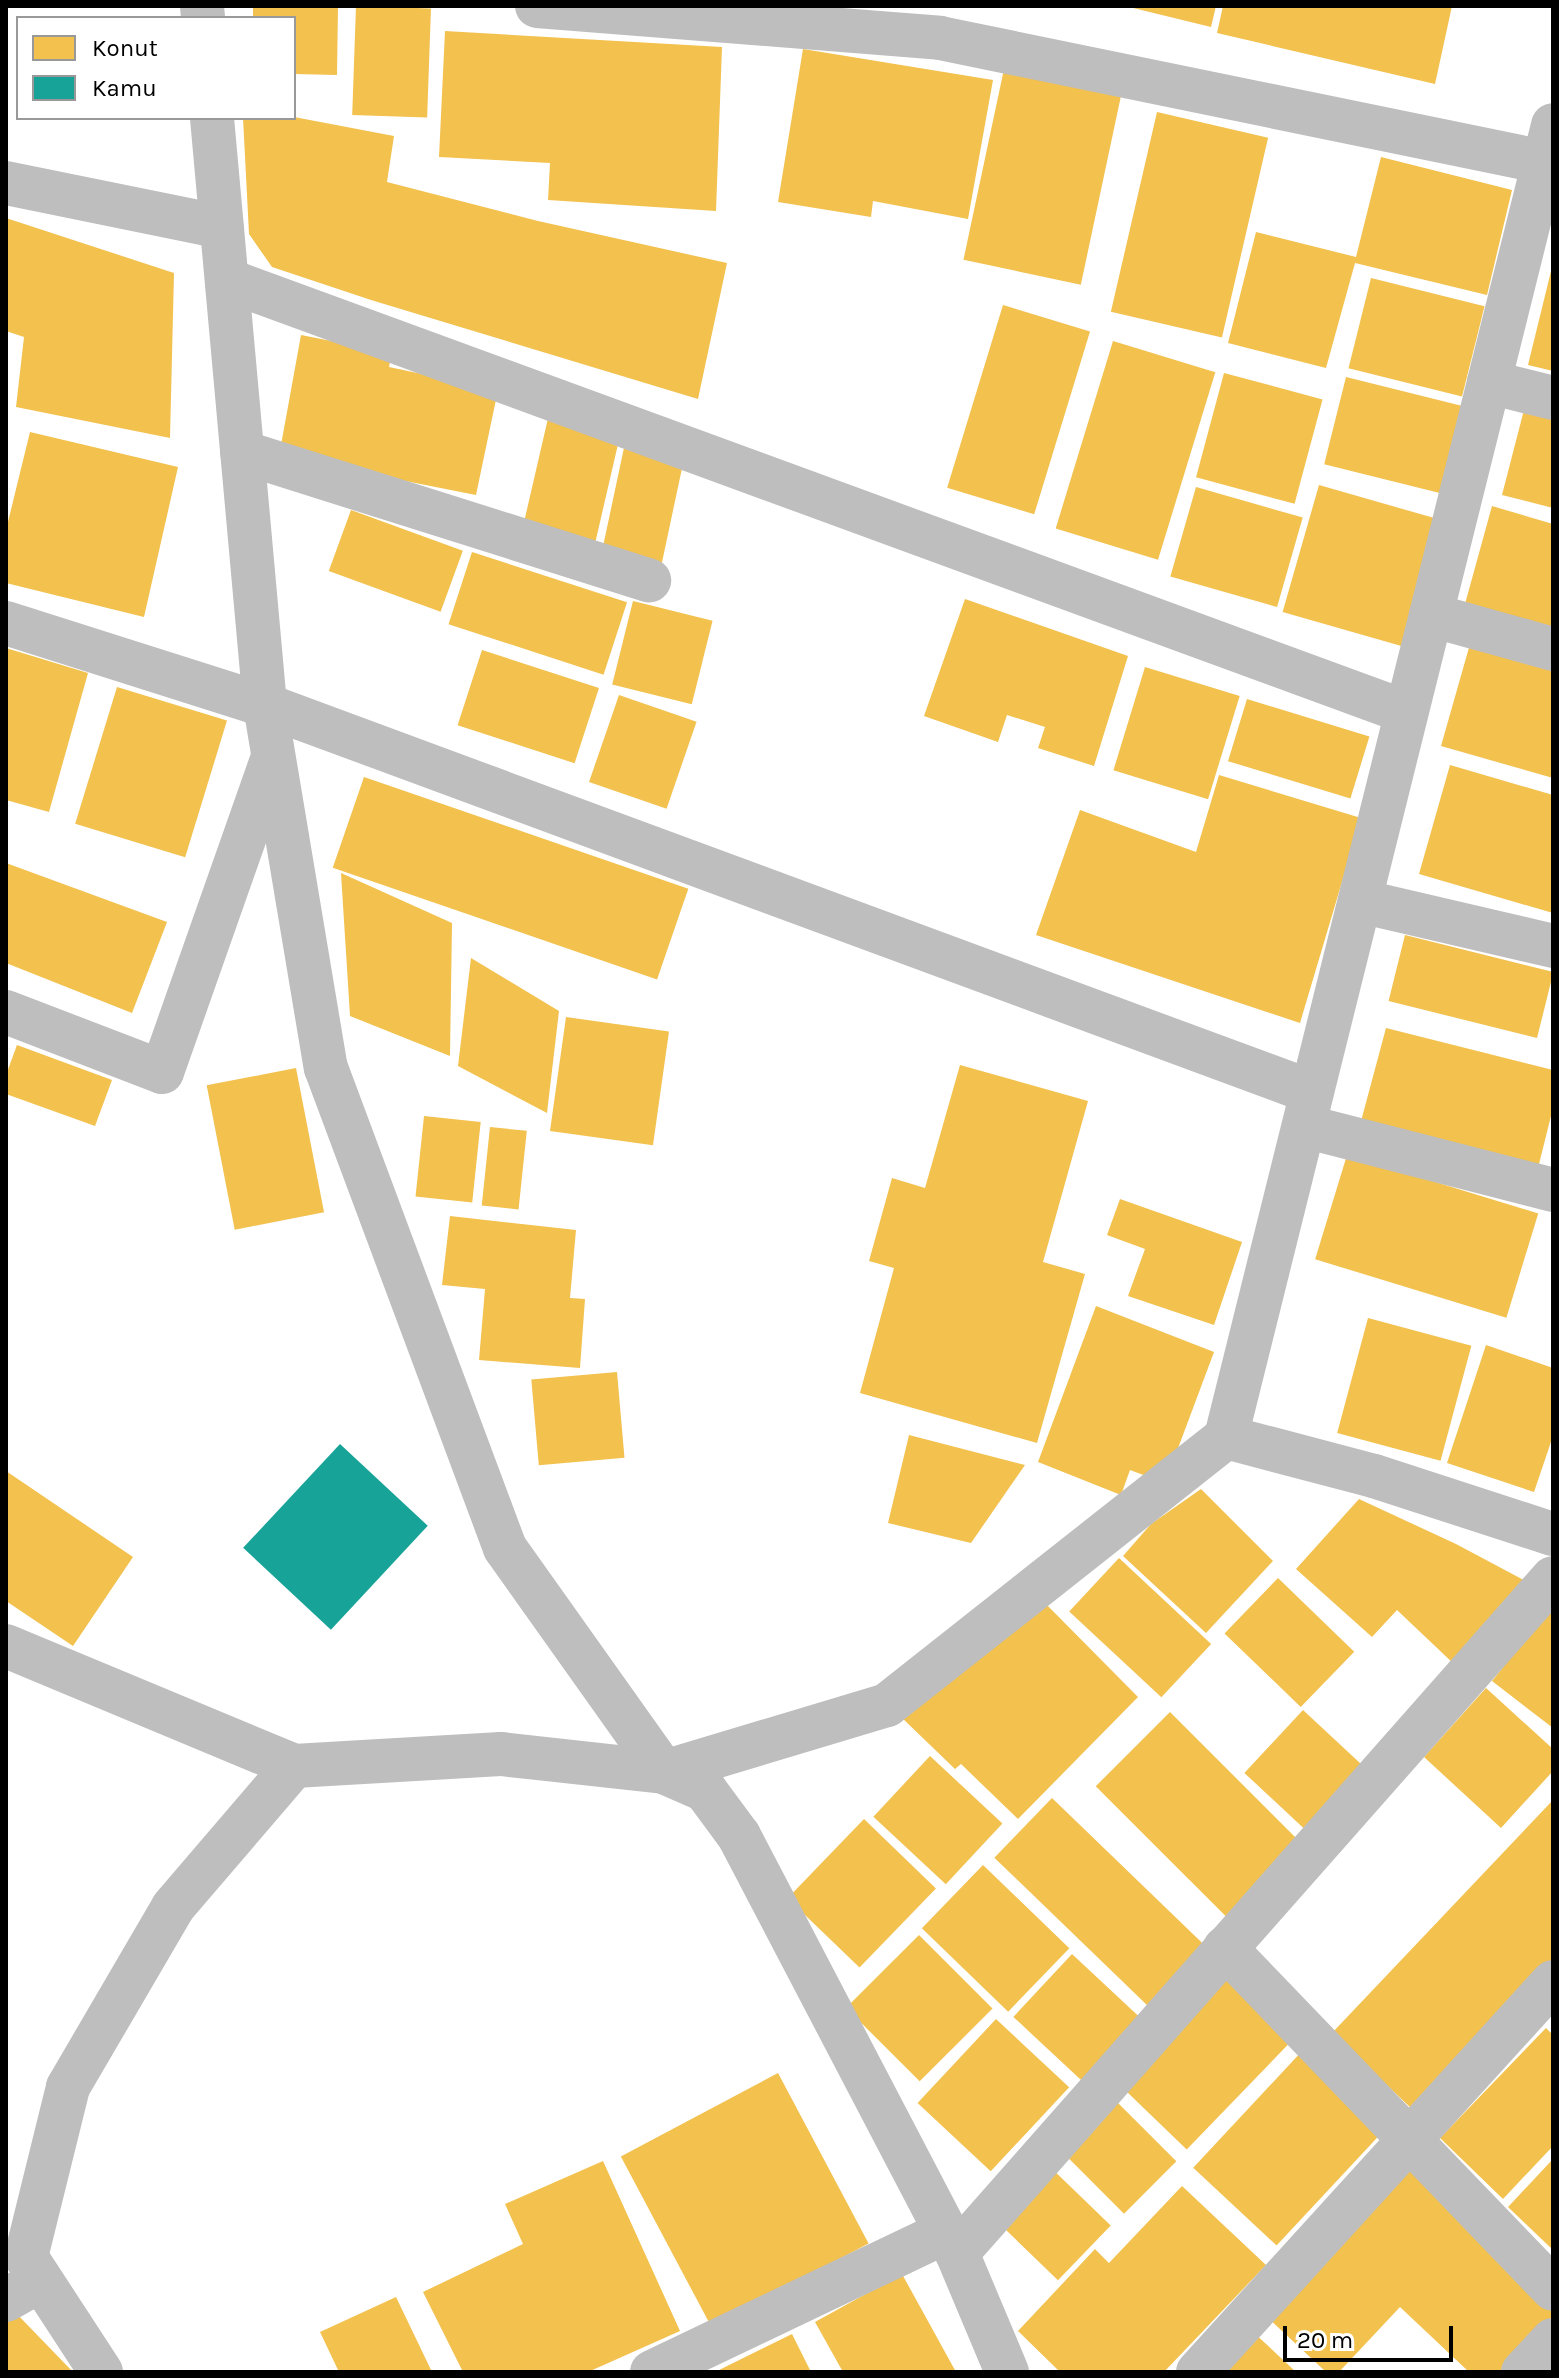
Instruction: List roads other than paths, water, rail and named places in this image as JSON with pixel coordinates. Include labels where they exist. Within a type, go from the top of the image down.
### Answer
[{"type":"street","points":[[537,6],[940,38],[1549,144],[1226,1437],[887,1705],[664,1772]]},
{"type":"street","points":[[212,120],[265,705],[326,1068],[505,1548],[664,1772]]},
{"type":"street","points":[[6,183],[222,227]]},
{"type":"street","points":[[227,280],[1406,712]]},
{"type":"street","points":[[1489,382],[1553,398]]},
{"type":"street","points":[[242,452],[649,580]]},
{"type":"street","points":[[1431,615],[1553,649]]},
{"type":"street","points":[[6,623],[265,705],[1308,1109],[1553,1190]]},
{"type":"street","points":[[6,1012],[162,1072],[273,756]]},
{"type":"street","points":[[1360,901],[1553,946]]},
{"type":"street","points":[[1226,1437],[1374,1476],[1553,1534]]},
{"type":"street","points":[[652,2372],[951,2242],[1225,1948],[1553,1578]]},
{"type":"street","points":[[6,1646],[294,1766],[501,1754],[664,1772],[705,1790],[739,1836],[951,2242],[1007,2372]]},
{"type":"street","points":[[101,2372],[24,2290],[26,2257],[68,2087],[173,1907],[294,1766]]},
{"type":"street","points":[[1225,1948],[1553,2289]]},
{"type":"street","points":[[1198,2372],[1553,1982]]},
{"type":"street","points":[[1523,2372],[1553,2340]]}]
